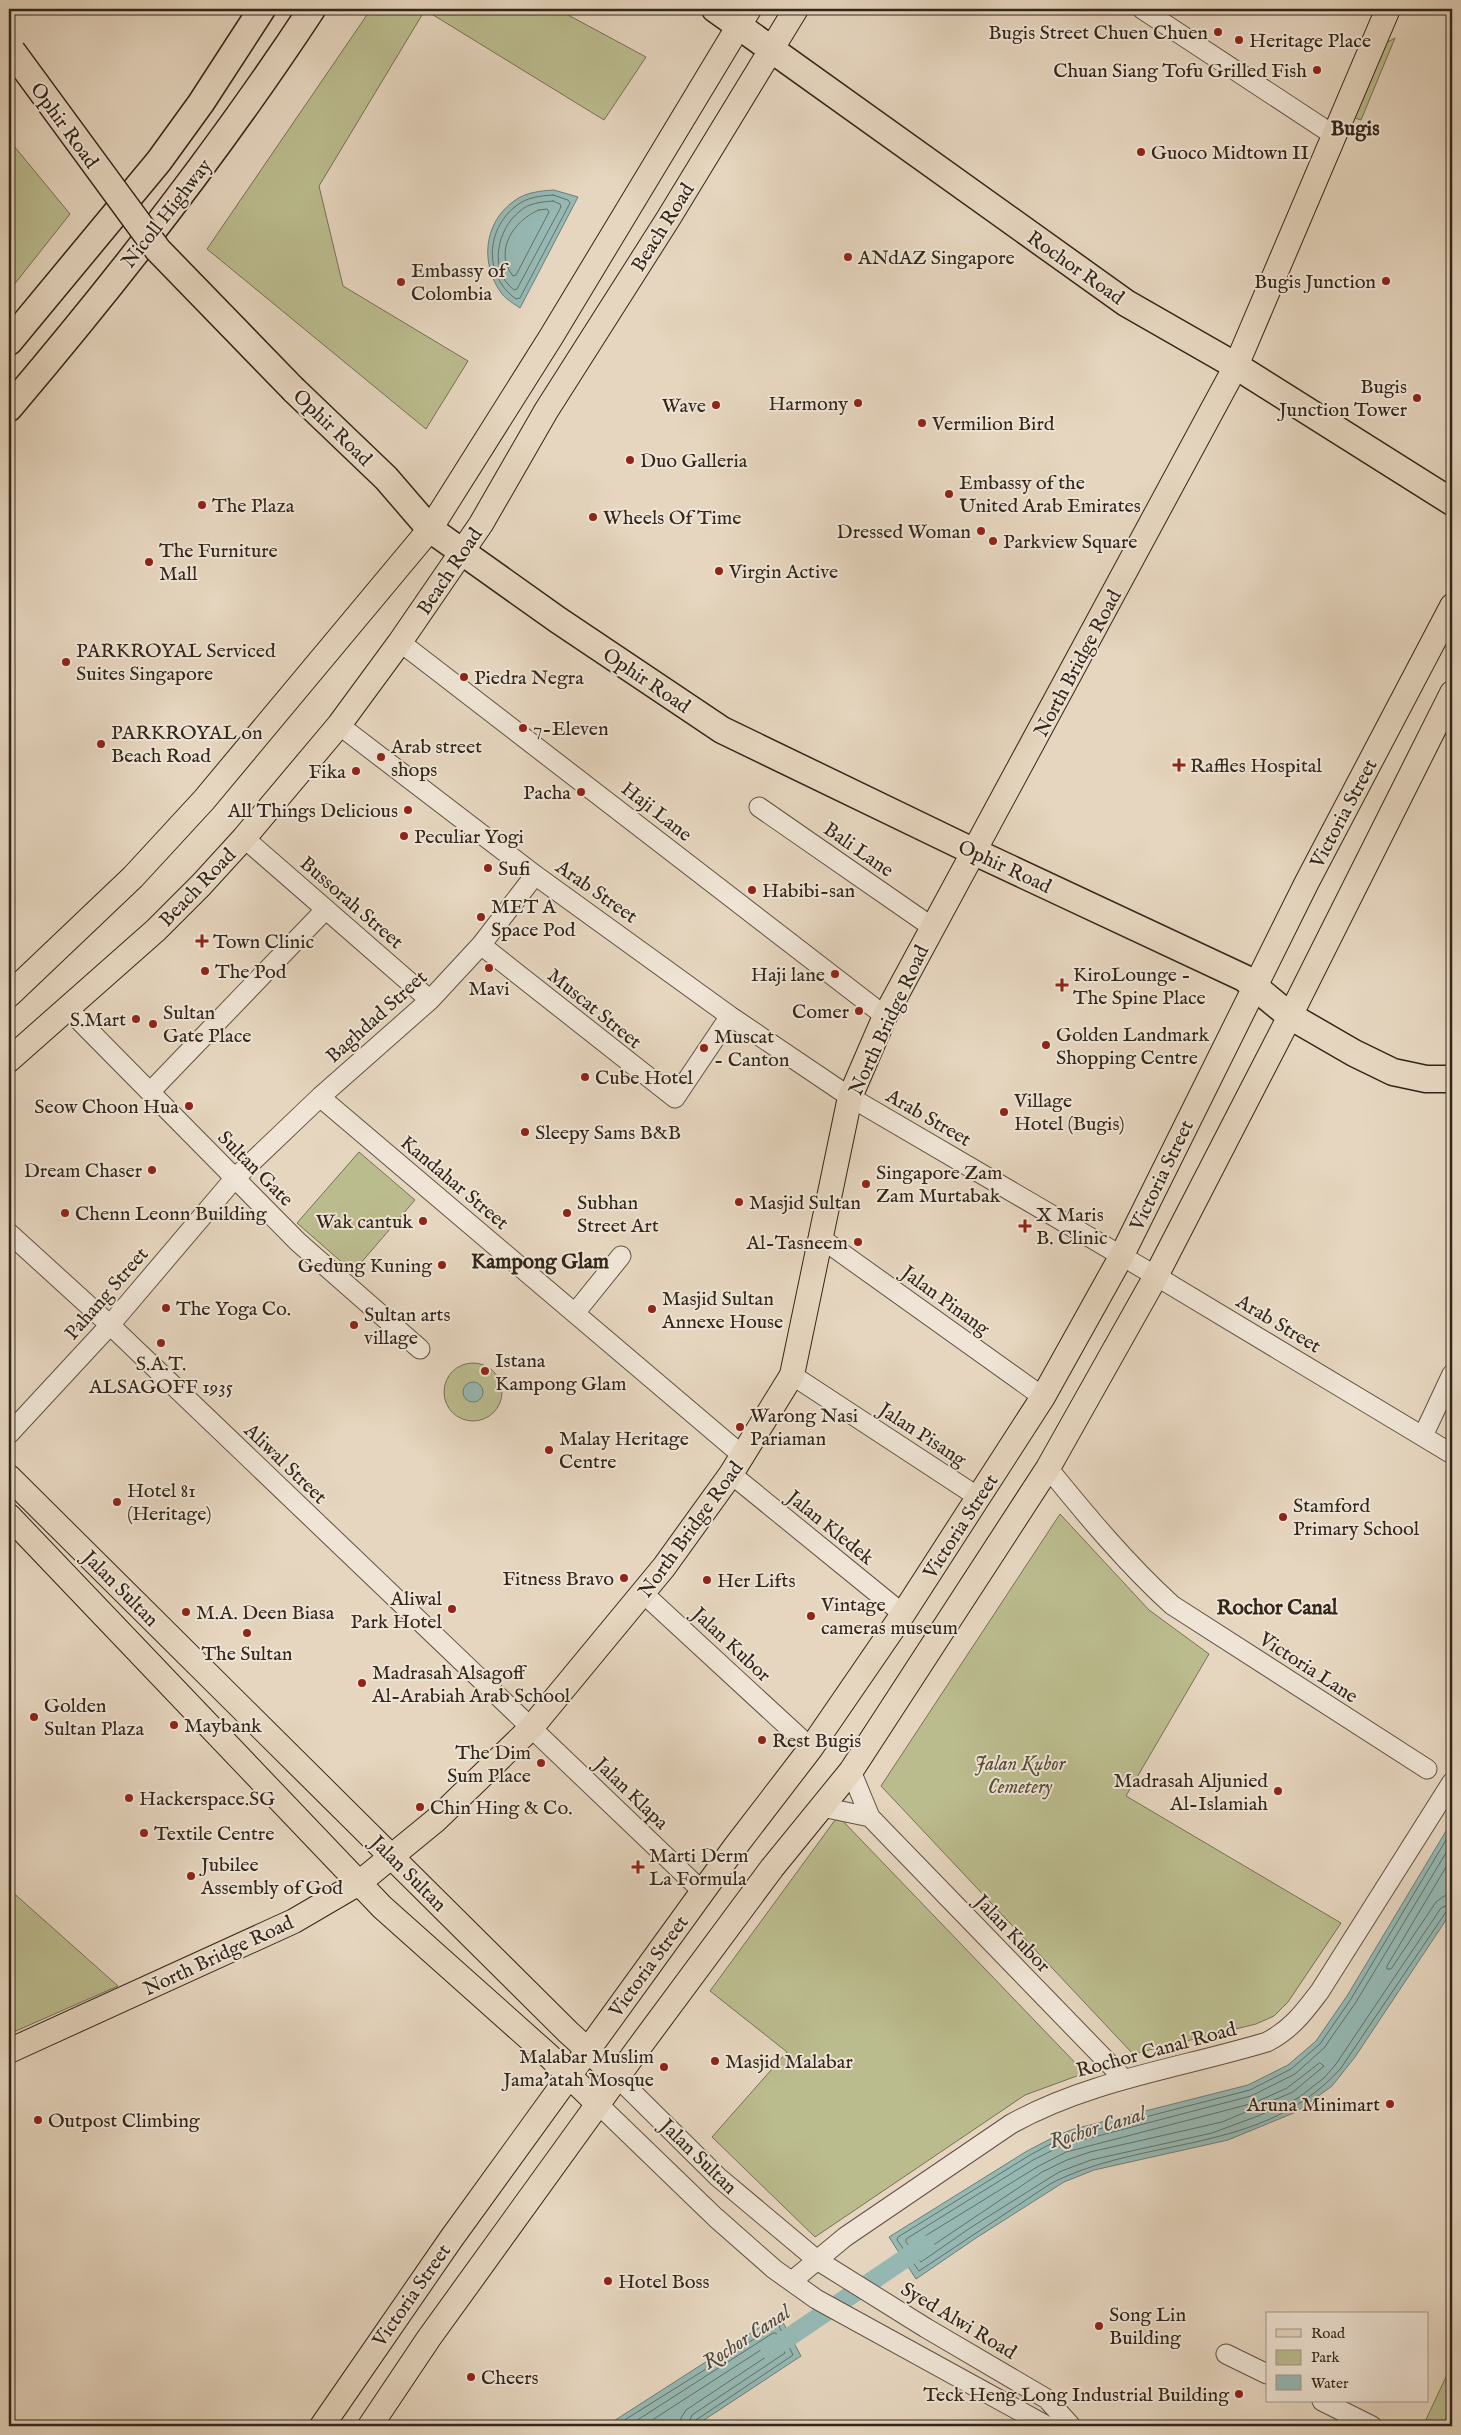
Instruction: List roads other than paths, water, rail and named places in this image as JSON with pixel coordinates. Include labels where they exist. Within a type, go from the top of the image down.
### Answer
[{"type":"highway","name":"Nicoll Highway","points":[[9,342],[159,161],[201,103],[262,9]]},
{"type":"highway","name":"Nicoll Highway","points":[[9,408],[64,343],[188,187],[246,108],[312,9]]},
{"type":"highway","name":"Rochor Road","points":[[715,9],[744,17],[771,49],[1126,303],[1236,366],[1452,502]]},
{"type":"highway","name":"Ophir Road","points":[[10,49],[158,250],[294,390],[386,478],[430,530],[462,553],[566,626],[722,730],[975,852],[1244,978],[1290,1016],[1354,1053],[1393,1072],[1426,1079],[1452,1079]]},
{"type":"main road","name":"Beach Road","points":[[10,1056],[68,1009],[156,930],[244,838],[339,725],[462,553],[546,411],[668,219],[796,9]]},
{"type":"main road","name":"North Bridge Road","points":[[9,2050],[294,1921],[359,1883],[392,1858],[436,1820],[531,1728],[644,1594],[737,1465],[792,1375],[822,1239],[850,1097],[885,1016],[1236,366],[1388,9]]},
{"type":"main road","name":"Beach Road","points":[[9,995],[133,877],[204,800],[430,530],[551,337],[744,17]]},
{"type":"main road","name":"Victoria Street","points":[[322,2426],[451,2239],[702,1891],[811,1748],[903,1614],[1043,1398],[1121,1257],[1307,882],[1452,606]]},
{"type":"main road","name":"Victoria Street","points":[[370,2426],[429,2338],[617,2077],[772,1868],[851,1770],[1048,1468],[1156,1276],[1290,1016],[1452,693]]},
{"type":"main road","name":"Jalan Sultan","points":[[9,1477],[392,1858],[588,2051],[617,2077]]},
{"type":"main road","name":"Jalan Sultan","points":[[9,1516],[382,1907],[570,2076],[598,2104]]},
{"type":"street","points":[[1142,9],[1335,136]]},
{"type":"street","name":"Haji Lane","points":[[400,642],[885,1016]]},
{"type":"street","name":"Arab Street","points":[[339,725],[535,875],[730,1016],[850,1097],[1156,1276],[1452,1454]]},
{"type":"street","name":"Bali Lane","points":[[759,807],[932,927]]},
{"type":"street","name":"Bussorah Street","points":[[244,838],[430,1000]]},
{"type":"street","name":"Baghdad Street","points":[[234,1179],[320,1097],[430,1000],[481,945],[535,875]]},
{"type":"street","points":[[150,1092],[326,909]]},
{"type":"street","name":"Muscat Street","points":[[481,945],[675,1098],[730,1016]]},
{"type":"street","name":"Sultan Gate","points":[[68,1009],[298,1242],[420,1349]]},
{"type":"street","name":"Kandahar Street","points":[[320,1097],[574,1313],[737,1465]]},
{"type":"street","name":"Pahang Street","points":[[9,1434],[110,1325],[234,1179]]},
{"type":"street","name":"Aliwal Street","points":[[9,1233],[110,1325],[531,1728]]},
{"type":"street","name":"Jalan Pinang","points":[[822,1239],[1043,1398]]},
{"type":"street","points":[[574,1313],[621,1256]]},
{"type":"street","points":[[1423,1436],[1452,1374]]},
{"type":"street","name":"Jalan Pisang","points":[[792,1375],[978,1497]]},
{"type":"street","name":"Jalan Kledek","points":[[737,1465],[903,1614]]},
{"type":"street","name":"Victoria Lane","points":[[1048,1468],[1089,1519],[1137,1572],[1172,1604],[1426,1768]]},
{"type":"street","name":"Jalan Kubor","points":[[644,1594],[811,1748]]},
{"type":"street","name":"Jalan Klapa","points":[[531,1728],[702,1891]]},
{"type":"street","name":"Jalan Kubor","points":[[851,1770],[870,1817],[1124,2079]]},
{"type":"street","name":"Rochor Canal Road","points":[[792,2281],[845,2237],[1011,2124],[1067,2096],[1124,2079],[1267,2042],[1285,2033],[1299,2020],[1320,1991],[1452,1782]]},
{"type":"street","points":[[822,1807],[870,1817]]},
{"type":"street","name":"Jalan Sultan","points":[[617,2077],[718,2177],[817,2260]]},
{"type":"street","name":"Jalan Sultan","points":[[598,2104],[715,2217],[774,2269],[792,2281]]},
{"type":"street","name":"Syed Alwi Road","points":[[817,2260],[926,2328],[1047,2399],[1071,2426]]},
{"type":"street","points":[[792,2281],[816,2299],[1047,2426]]},
{"type":"street","points":[[1226,2354],[1266,2374]]},
{"type":"street","points":[[1324,2402],[1372,2426]]},
{"type":"water","points":[[554,190],[578,197],[520,308],[504,296],[495,283],[490,270],[488,245],[491,232],[504,210],[514,201],[528,194]]},
{"type":"water","points":[[473,1382],[480,1385],[483,1392],[480,1399],[473,1402],[466,1399],[463,1392],[466,1385]]},
{"type":"water","points":[[1452,1821],[1452,1911],[1355,2057],[1332,2086],[1296,2112],[1228,2140],[1094,2170],[1064,2182],[916,2279],[889,2237],[1027,2151],[1074,2129],[1248,2085],[1288,2065],[1316,2041],[1347,1996]]},
{"type":"water","points":[[779,2315],[801,2356],[695,2426],[606,2426]]},
{"type":"waterway","name":"Rochor Canal","points":[[770,2350],[925,2245]]},
{"type":"place","name":"Bugis Street Chuen Chuen","points":[[1218,32]]},
{"type":"place","name":"Heritage Place","points":[[1239,40]]},
{"type":"place","name":"Chuan Siang Tofu Grilled Fish","points":[[1317,70]]},
{"type":"place","name":"Guoco Midtown II","points":[[1141,152]]},
{"type":"place","name":"ANdAZ Singapore","points":[[848,257]]},
{"type":"place","name":"Bugis Junction","points":[[1386,281]]},
{"type":"place","name":"Embassy of Colombia","points":[[401,282]]},
{"type":"place","name":"Bugis Junction Tower","points":[[1417,398]]},
{"type":"place","name":"Harmony","points":[[858,403]]},
{"type":"place","name":"Wave","points":[[716,405]]},
{"type":"place","name":"Vermilion Bird","points":[[922,423]]},
{"type":"place","name":"Duo Galleria","points":[[630,460]]},
{"type":"place","name":"Embassy of the United Arab Emirates","points":[[949,494]]},
{"type":"place","name":"The Plaza","points":[[202,505]]},
{"type":"place","name":"Wheels Of Time","points":[[593,517]]},
{"type":"place","name":"Dressed Woman","points":[[981,531]]},
{"type":"place","name":"Parkview Square","points":[[993,541]]},
{"type":"place","name":"The Furniture Mall","points":[[149,562]]},
{"type":"place","name":"Virgin Active","points":[[719,571]]},
{"type":"place","name":"PARKROYAL Serviced Suites Singapore","points":[[66,662]]},
{"type":"place","name":"Piedra Negra","points":[[464,677]]},
{"type":"place","name":"7-Eleven","points":[[523,728]]},
{"type":"place","name":"PARKROYAL on Beach Road","points":[[101,744]]},
{"type":"place","name":"Arab street shops","points":[[381,757]]},
{"type":"place","name":"Raffles Hospital","points":[[1179,765]]},
{"type":"place","name":"Fika","points":[[356,771]]},
{"type":"place","name":"Pacha","points":[[581,792]]},
{"type":"place","name":"All Things Delicious","points":[[408,810]]},
{"type":"place","name":"Peculiar Yogi","points":[[404,836]]},
{"type":"place","name":"Sufi","points":[[488,868]]},
{"type":"place","name":"Habibi-san","points":[[752,890]]},
{"type":"place","name":"MET A Space Pod","points":[[481,917]]},
{"type":"place","name":"Town Clinic","points":[[202,941]]},
{"type":"place","name":"Mavi","points":[[489,968]]},
{"type":"place","name":"The Pod","points":[[205,971]]},
{"type":"place","name":"Haji lane","points":[[835,974]]},
{"type":"place","name":"KiroLounge - The Spine Place","points":[[1062,985]]},
{"type":"place","name":"Comer","points":[[859,1011]]},
{"type":"place","name":"S.Mart","points":[[136,1019]]},
{"type":"place","name":"Sultan Gate Place","points":[[153,1024]]},
{"type":"place","name":"Golden Landmark Shopping Centre","points":[[1046,1045]]},
{"type":"place","name":"Muscat - Canton","points":[[704,1048]]},
{"type":"place","name":"Cube Hotel","points":[[585,1077]]},
{"type":"place","name":"Seow Choon Hua","points":[[189,1106]]},
{"type":"place","name":"Village Hotel (Bugis)","points":[[1004,1112]]},
{"type":"place","name":"Sleepy Sams B&B","points":[[525,1132]]},
{"type":"place","name":"Dream Chaser","points":[[152,1170]]},
{"type":"place","name":"Singapore Zam Zam Murtabak","points":[[866,1184]]},
{"type":"place","name":"Masjid Sultan","points":[[739,1202]]},
{"type":"place","name":"Chenn Leonn Building","points":[[65,1213]]},
{"type":"place","name":"Subhan Street Art","points":[[567,1213]]},
{"type":"place","name":"Wak cantuk","points":[[423,1221]]},
{"type":"place","name":"X Maris B. Clinic","points":[[1025,1226]]},
{"type":"place","name":"Al-Tasneem","points":[[858,1242]]},
{"type":"place","name":"Gedung Kuning","points":[[442,1265]]},
{"type":"place","name":"The Yoga Co.","points":[[166,1308]]},
{"type":"place","name":"Masjid Sultan Annexe House","points":[[652,1309]]},
{"type":"place","name":"Sultan arts village","points":[[354,1325]]},
{"type":"place","name":"S.A.T. ALSAGOFF 1935","points":[[161,1343]]},
{"type":"place","name":"Istana Kampong Glam","points":[[485,1371]]},
{"type":"place","name":"Warong Nasi Pariaman","points":[[740,1427]]},
{"type":"place","name":"Malay Heritage Centre","points":[[549,1450]]},
{"type":"place","name":"Hotel 81 (Heritage)","points":[[117,1502]]},
{"type":"place","name":"Stamford Primary School","points":[[1283,1517]]},
{"type":"place","name":"Fitness Bravo","points":[[624,1578]]},
{"type":"place","name":"Her Lifts","points":[[707,1580]]},
{"type":"place","name":"Aliwal Park Hotel","points":[[452,1609]]},
{"type":"place","name":"M.A. Deen Biasa","points":[[186,1612]]},
{"type":"place","name":"Vintage cameras museum","points":[[811,1616]]},
{"type":"place","name":"The Sultan","points":[[247,1633]]},
{"type":"place","name":"Madrasah Alsagoff Al-Arabiah Arab School","points":[[362,1683]]},
{"type":"place","name":"Golden Sultan Plaza","points":[[34,1717]]},
{"type":"place","name":"Maybank","points":[[174,1725]]},
{"type":"place","name":"Rest Bugis","points":[[762,1740]]},
{"type":"place","name":"The Dim Sum Place","points":[[541,1763]]},
{"type":"place","name":"Madrasah Aljunied Al-Islamiah","points":[[1278,1791]]},
{"type":"place","name":"Hackerspace.SG","points":[[129,1798]]},
{"type":"place","name":"Chin Hing & Co.","points":[[420,1807]]},
{"type":"place","name":"Textile Centre","points":[[144,1833]]},
{"type":"place","name":"Marti Derm La Formula","points":[[638,1867]]},
{"type":"place","name":"Jubilee Assembly of God","points":[[191,1876]]},
{"type":"place","name":"Masjid Malabar","points":[[715,2061]]},
{"type":"place","name":"Malabar Muslim Jama'atah Mosque","points":[[664,2067]]},
{"type":"place","name":"Aruna Minimart","points":[[1390,2104]]},
{"type":"place","name":"Outpost Climbing","points":[[38,2120]]},
{"type":"place","name":"Hotel Boss","points":[[608,2281]]},
{"type":"place","name":"Song Lin Building","points":[[1099,2326]]},
{"type":"place","name":"Cheers","points":[[471,2377]]},
{"type":"place","name":"Teck Heng Long Industrial Building","points":[[1239,2394]]},
{"type":"district","name":"Bugis","points":[[1355,128]]},
{"type":"district","name":"Kampong Glam","points":[[540,1261]]},
{"type":"district","name":"Rochor Canal","points":[[1277,1607]]},
{"type":"park label","name":"Jalan Kubor Cemetery","points":[[1020,1774]]}]
